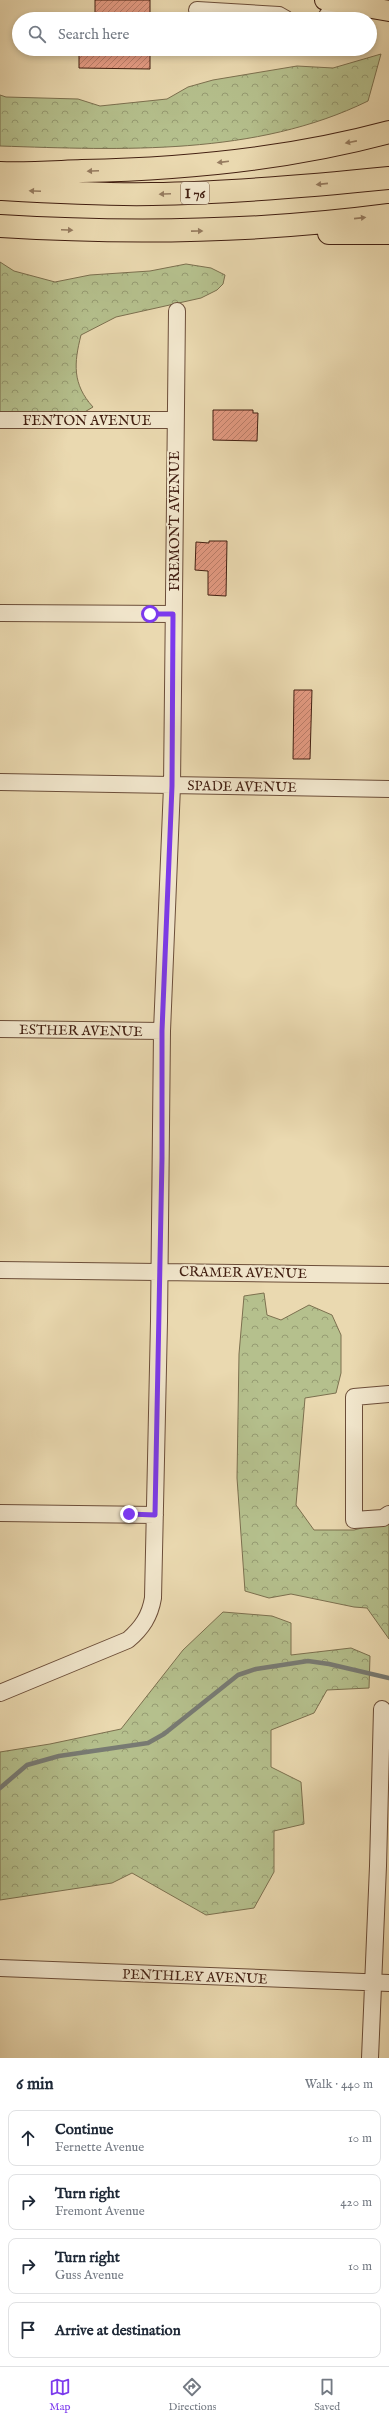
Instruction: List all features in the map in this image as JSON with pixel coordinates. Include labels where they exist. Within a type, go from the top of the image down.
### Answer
[{"type":"highway","points":[[0,173],[127,170],[207,164],[309,150],[389,132]]},
{"type":"highway","name":"I 76","points":[[0,189],[78,193],[163,194],[274,189],[389,178]]},
{"type":"highway","points":[[0,226],[124,232],[266,227],[389,215]]},
{"type":"highway","points":[[266,227],[312,232],[389,233]]},
{"type":"main road","points":[[330,1],[389,11]]},
{"type":"street","points":[[327,12],[330,1]]},
{"type":"street","points":[[197,10],[230,12]]},
{"type":"street","name":"FREMONT AVENUE","points":[[0,1693],[117,1646],[139,1631],[151,1608],[155,1515],[162,1031],[172,786],[175,420],[178,311]]},
{"type":"street","name":"FENTON AVENUE","points":[[0,420],[175,420]]},
{"type":"street","points":[[0,613],[173,614]]},
{"type":"street","name":"SPADE AVENUE","points":[[0,782],[389,789]]},
{"type":"street","name":"ESTHER AVENUE","points":[[0,1029],[162,1031]]},
{"type":"street","name":"CRAMER AVENUE","points":[[0,1270],[389,1275]]},
{"type":"street","points":[[389,1394],[354,1397],[354,1520],[383,1518],[389,1514]]},
{"type":"street","points":[[0,1513],[155,1515]]},
{"type":"street","points":[[370,2058],[378,1866],[382,1709]]},
{"type":"street","name":"PENTHLEY AVENUE","points":[[0,1968],[389,1983]]},
{"type":"green space","points":[[381,54],[368,101],[325,119],[280,132],[188,146],[93,148],[0,146],[0,95],[6,97],[78,99],[100,106],[167,99],[188,87],[213,80],[297,66],[333,68]]},
{"type":"green space","points":[[0,262],[14,271],[55,282],[90,275],[150,271],[186,264],[211,268],[225,275],[223,284],[217,290],[201,298],[116,317],[81,335],[77,355],[76,373],[81,390],[93,407],[83,413],[0,412]]},
{"type":"green space","points":[[264,1293],[267,1315],[281,1320],[309,1305],[332,1315],[341,1335],[341,1373],[336,1393],[305,1398],[296,1505],[314,1530],[354,1530],[389,1521],[389,1639],[367,1608],[354,1607],[291,1594],[269,1598],[245,1591],[237,1478],[239,1354],[244,1296]]},
{"type":"green space","points":[[223,1612],[272,1616],[291,1623],[291,1655],[351,1648],[370,1656],[369,1688],[327,1690],[314,1713],[271,1730],[271,1767],[301,1782],[304,1824],[274,1831],[274,1872],[254,1908],[206,1915],[132,1873],[112,1883],[0,1900],[0,1752],[50,1744],[121,1729],[183,1650]]},
{"type":"building","points":[[95,0],[150,0],[150,12],[95,12]]},
{"type":"building","points":[[79,56],[150,56],[150,69],[79,68]]},
{"type":"building","points":[[213,410],[253,410],[253,413],[258,413],[257,441],[213,440]]},
{"type":"building","points":[[209,541],[227,541],[226,596],[208,595],[208,571],[195,570],[196,542],[209,543]]},
{"type":"building","points":[[294,690],[312,690],[310,759],[293,759]]},
{"type":"waterway","points":[[0,1788],[27,1765],[59,1756],[148,1743],[164,1734],[238,1675],[256,1669],[308,1661],[329,1664],[389,1678]]},
{"type":"route","points":[[129,1514],[155,1515],[162,1158],[162,1031],[172,786],[173,614],[150,614]]}]
